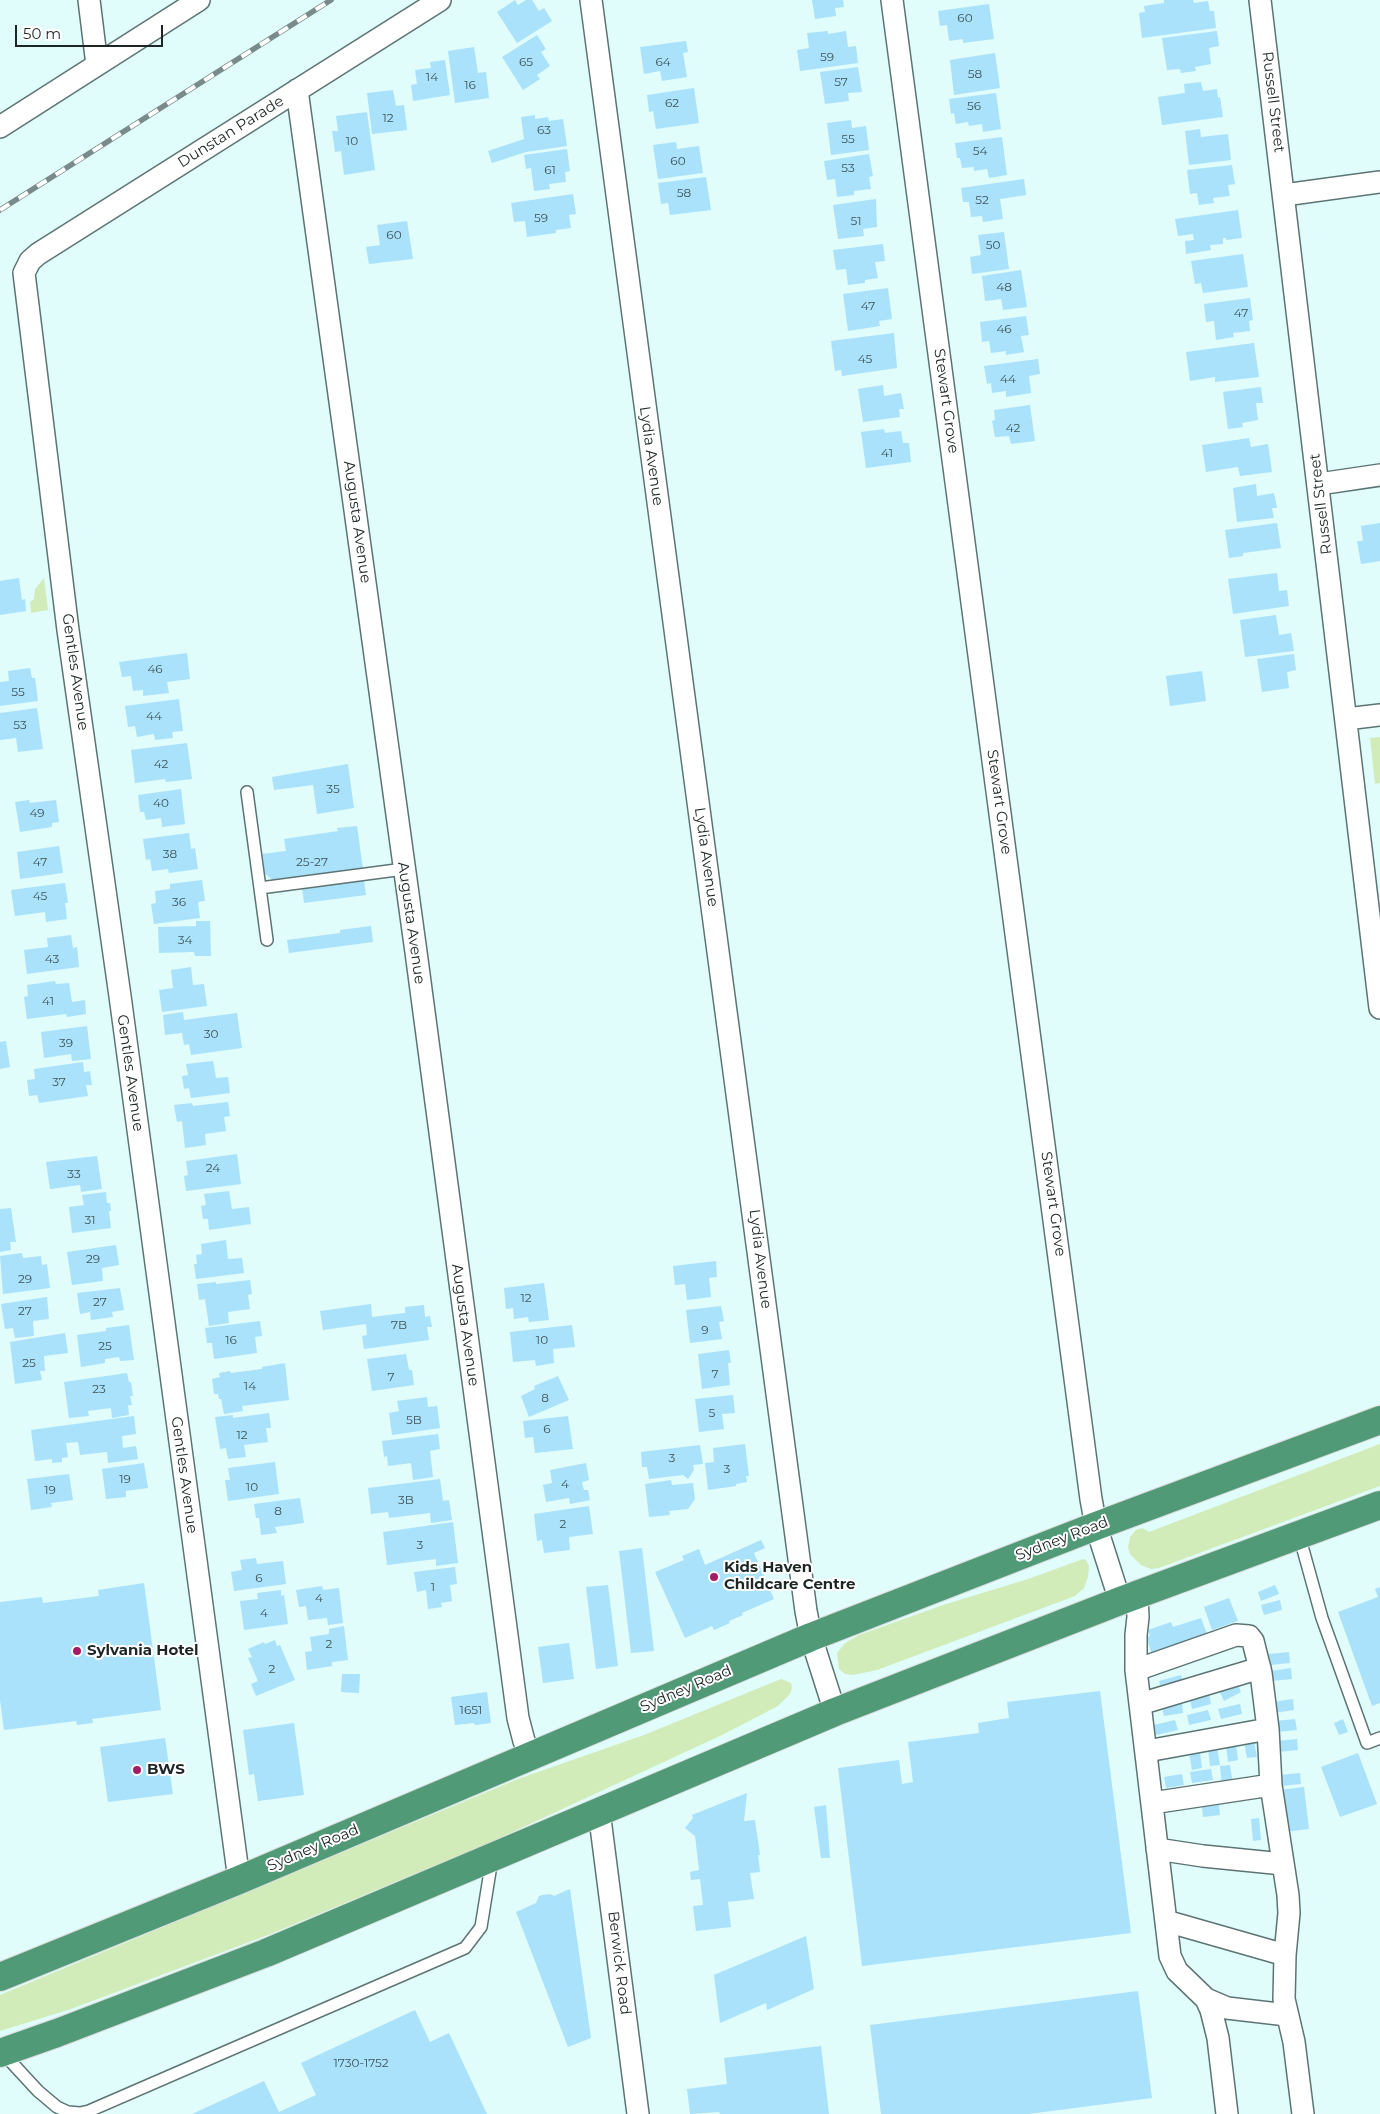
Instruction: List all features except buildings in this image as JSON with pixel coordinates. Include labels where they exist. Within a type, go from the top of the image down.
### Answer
[{"type":"highway","name":"Sydney Road","points":[[0,1977],[239,1880],[811,1637],[1096,1526],[1380,1420]]},
{"type":"highway","points":[[1,2052],[266,1953],[835,1712],[1129,1598],[1380,1505]]},
{"type":"street","points":[[89,0],[98,65]]},
{"type":"street","points":[[0,127],[200,0]]},
{"type":"street","name":"Dunstan Parade","points":[[26,267],[38,254],[440,0]]},
{"type":"street","name":"Lydia Avenue","points":[[591,0],[806,1611],[811,1637],[835,1712]]},
{"type":"street","name":"Stewart Grove","points":[[892,0],[1096,1526],[1138,1617],[1136,1670],[1170,1956],[1177,1971],[1206,2000]]},
{"type":"street","name":"Russell Street","points":[[1260,0],[1380,1008]]},
{"type":"street","name":"Augusta Avenue","points":[[297,90],[518,1718],[524,1741],[532,1755]]},
{"type":"street","points":[[1284,195],[1380,182]]},
{"type":"street","name":"Gentles Avenue","points":[[26,267],[24,282],[66,613],[239,1880]]},
{"type":"street","points":[[1319,484],[1380,476]]},
{"type":"street","points":[[1346,720],[1380,715]]},
{"type":"street","points":[[1136,1670],[1236,1635],[1244,1634],[1253,1641],[1260,1668],[1268,1729],[1271,1785],[1289,1913],[1284,1984],[1287,2015],[1294,2042],[1303,2114]]},
{"type":"street","points":[[1140,1704],[1260,1668]]},
{"type":"street","points":[[1146,1751],[1268,1729]]},
{"type":"street","points":[[1152,1803],[1271,1785]]},
{"type":"street","name":"Berwick Road","points":[[600,1812],[638,2114]]},
{"type":"street","points":[[1157,1850],[1283,1864]]},
{"type":"street","points":[[1166,1921],[1285,1955]]},
{"type":"street","points":[[1206,2000],[1227,2008],[1287,2015]]},
{"type":"street","points":[[1206,2000],[1211,2010],[1218,2038],[1227,2114]]},
{"type":"lane","points":[[247,792],[267,940]]},
{"type":"lane","points":[[260,888],[404,869]]},
{"type":"lane","points":[[1299,1535],[1322,1618],[1367,1743],[1380,1738]]},
{"type":"lane","points":[[1,2052],[38,2091],[57,2106],[68,2112],[80,2113],[90,2111],[465,1948],[481,1927],[492,1857]]},
{"type":"green space","points":[[44,578],[48,610],[31,613],[30,602],[34,599],[35,589]]},
{"type":"green space","points":[[1380,737],[1380,783],[1375,784],[1370,738]]},
{"type":"green space","points":[[1380,1444],[1380,1486],[1159,1568],[1151,1569],[1141,1565],[1130,1554],[1128,1548],[1130,1537],[1136,1530],[1142,1528],[1149,1532]]},
{"type":"green space","points":[[1083,1559],[1086,1560],[1089,1566],[1088,1577],[1084,1588],[1075,1596],[877,1670],[853,1675],[845,1674],[839,1669],[837,1653],[845,1643],[859,1635]]},
{"type":"green space","points":[[781,1679],[791,1683],[792,1688],[790,1694],[778,1706],[722,1735],[489,1843],[268,1935],[71,2009],[0,2031],[0,1995],[518,1779],[644,1735]]},
{"type":"railway","points":[[0,210],[331,0]]},
{"type":"place","name":"Kids Haven Childcare Centre","points":[[714,1577]]},
{"type":"place","name":"Sylvania Hotel","points":[[77,1651]]},
{"type":"place","name":"BWS","points":[[137,1770]]}]
